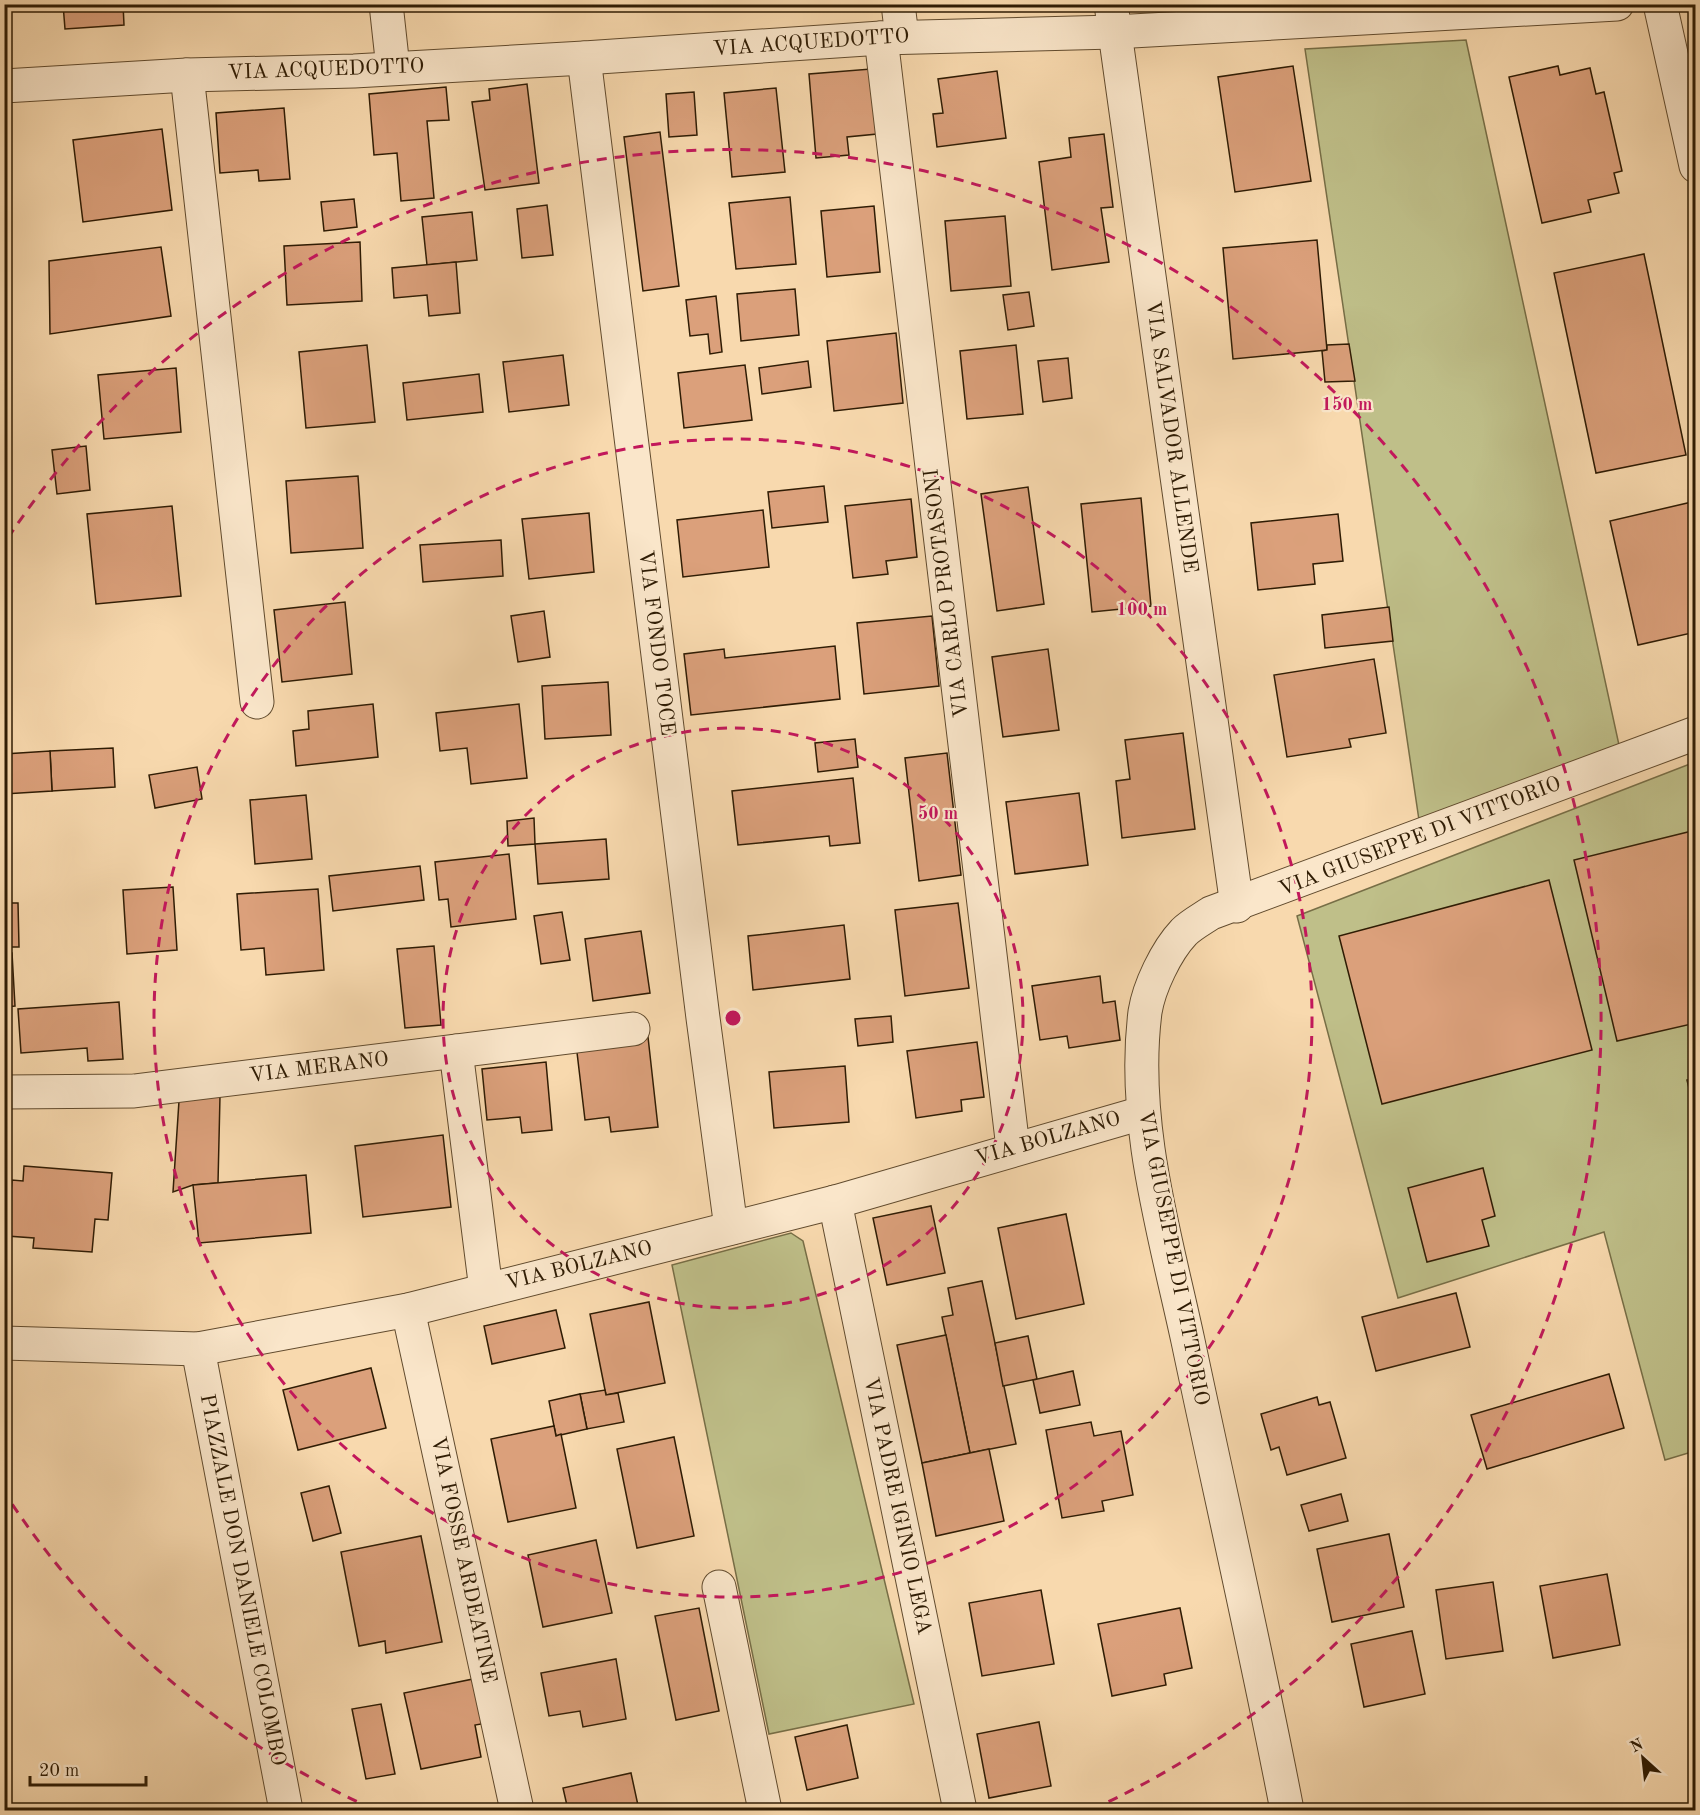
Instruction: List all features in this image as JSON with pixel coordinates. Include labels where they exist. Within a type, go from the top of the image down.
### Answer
[{"type":"street","points":[[386,4],[393,68]]},
{"type":"street","name":"VIA CARLO PROTASONI","points":[[898,4],[891,37],[1013,1148]]},
{"type":"street","name":"VIA ACQUEDOTTO","points":[[4,86],[188,75],[584,58],[891,37],[1112,18],[1617,4]]},
{"type":"street","points":[[1660,4],[1695,166]]},
{"type":"street","name":"VIA SALVADOR ALLENDE","points":[[1112,18],[1237,906]]},
{"type":"street","name":"VIA FONDO TOCE","points":[[584,58],[731,1228]]},
{"type":"street","points":[[188,75],[257,702]]},
{"type":"street","name":"VIA GIUSEPPE DI VITTORIO","points":[[1287,1810],[1165,1233],[1142,1113],[1141,1066],[1145,1010],[1154,984],[1164,962],[1184,932],[1211,913],[1237,906],[1695,733]]},
{"type":"street","name":"VIA MERANO","points":[[4,1092],[134,1091],[633,1029]]},
{"type":"street","points":[[456,1051],[486,1290]]},
{"type":"street","name":"VIA BOLZANO","points":[[4,1343],[198,1349],[408,1310],[835,1202],[1013,1148],[1142,1113]]},
{"type":"street","name":"VIA PADRE IGINIO LEGA","points":[[835,1202],[960,1810]]},
{"type":"street","name":"VIA FOSSE ARDEATINE","points":[[408,1310],[517,1810]]},
{"type":"street","name":"PIAZZALE DON DANIELE COLOMBO","points":[[198,1349],[286,1810]]},
{"type":"street","points":[[719,1587],[765,1810]]},
{"type":"green space","points":[[1466,40],[1619,745],[1419,820],[1305,49]]},
{"type":"green space","points":[[1695,762],[1695,1451],[1665,1460],[1604,1232],[1398,1298],[1297,916]]},
{"type":"green space","points":[[791,1233],[803,1241],[914,1704],[769,1734],[672,1265]]},
{"type":"building","points":[[63,4],[123,4],[124,25],[65,29]]},
{"type":"building","points":[[1293,66],[1311,181],[1235,192],[1218,77]]},
{"type":"building","points":[[1558,66],[1560,75],[1590,68],[1596,94],[1604,92],[1622,171],[1614,173],[1619,193],[1588,200],[1591,212],[1542,223],[1509,77]]},
{"type":"building","points":[[871,69],[877,134],[847,137],[849,155],[816,158],[809,74]]},
{"type":"building","points":[[997,71],[1006,138],[937,147],[933,114],[943,113],[938,79]]},
{"type":"building","points":[[527,84],[539,183],[485,190],[472,102],[490,100],[489,89]]},
{"type":"building","points":[[446,87],[449,120],[427,121],[434,198],[401,201],[397,153],[374,155],[369,94]]},
{"type":"building","points":[[776,88],[785,172],[732,177],[724,93]]},
{"type":"building","points":[[694,92],[697,135],[669,137],[666,94]]},
{"type":"building","points":[[284,108],[290,179],[259,181],[258,170],[220,173],[216,113]]},
{"type":"building","points":[[162,129],[172,210],[83,222],[73,140]]},
{"type":"building","points":[[660,132],[679,286],[643,291],[624,137]]},
{"type":"building","points":[[1104,134],[1113,207],[1101,208],[1109,262],[1052,270],[1039,162],[1071,157],[1069,138]]},
{"type":"building","points":[[790,197],[796,264],[736,269],[729,203]]},
{"type":"building","points":[[354,199],[357,227],[324,231],[321,202]]},
{"type":"building","points":[[547,205],[553,255],[522,258],[517,209]]},
{"type":"building","points":[[874,206],[880,272],[827,277],[821,211]]},
{"type":"building","points":[[472,212],[477,260],[427,265],[422,217]]},
{"type":"building","points":[[1005,216],[1011,286],[951,291],[945,221]]},
{"type":"building","points":[[1317,240],[1327,350],[1233,359],[1223,248]]},
{"type":"building","points":[[360,242],[362,301],[287,305],[284,246]]},
{"type":"building","points":[[161,247],[171,316],[50,334],[49,261]]},
{"type":"building","points":[[1644,254],[1686,455],[1596,473],[1554,273]]},
{"type":"building","points":[[456,262],[460,313],[429,316],[427,295],[394,298],[392,268]]},
{"type":"building","points":[[795,289],[799,335],[741,341],[737,294]]},
{"type":"building","points":[[1029,292],[1034,326],[1008,330],[1003,295]]},
{"type":"building","points":[[716,296],[722,352],[710,354],[708,334],[690,336],[686,300]]},
{"type":"building","points":[[896,333],[903,403],[834,411],[827,341]]},
{"type":"building","points":[[1349,344],[1355,381],[1325,382],[1322,351],[1327,350],[1327,345]]},
{"type":"building","points":[[367,345],[375,422],[306,428],[299,352]]},
{"type":"building","points":[[1016,345],[1023,414],[967,419],[960,351]]},
{"type":"building","points":[[563,355],[569,405],[509,412],[503,362]]},
{"type":"building","points":[[1068,358],[1072,398],[1043,402],[1038,361]]},
{"type":"building","points":[[808,361],[811,387],[762,394],[759,368]]},
{"type":"building","points":[[745,365],[752,420],[684,428],[678,373]]},
{"type":"building","points":[[176,368],[181,432],[104,439],[98,375]]},
{"type":"building","points":[[479,374],[483,412],[407,420],[403,383]]},
{"type":"building","points":[[86,446],[90,490],[57,494],[52,450]]},
{"type":"building","points":[[358,476],[363,548],[291,553],[286,481]]},
{"type":"building","points":[[824,486],[828,522],[772,528],[768,492]]},
{"type":"building","points":[[1028,487],[1044,604],[997,611],[981,494]]},
{"type":"building","points":[[1141,498],[1151,606],[1092,612],[1081,504]]},
{"type":"building","points":[[911,499],[917,557],[886,561],[888,574],[853,578],[845,506]]},
{"type":"building","points":[[1696,501],[1696,632],[1638,645],[1610,521]]},
{"type":"building","points":[[172,506],[181,596],[96,604],[87,514]]},
{"type":"building","points":[[763,510],[769,567],[683,577],[677,520]]},
{"type":"building","points":[[589,513],[594,572],[529,579],[522,519]]},
{"type":"building","points":[[1338,514],[1343,561],[1313,564],[1315,584],[1258,590],[1251,523]]},
{"type":"building","points":[[501,540],[503,576],[423,582],[420,545]]},
{"type":"building","points":[[345,602],[352,674],[282,682],[274,610]]},
{"type":"building","points":[[1389,607],[1393,641],[1325,648],[1322,615]]},
{"type":"building","points":[[544,611],[550,657],[518,662],[511,616]]},
{"type":"building","points":[[932,616],[939,686],[864,694],[857,623]]},
{"type":"building","points":[[835,646],[840,699],[691,715],[684,654],[724,649],[725,658]]},
{"type":"building","points":[[1048,649],[1059,730],[1003,737],[992,657]]},
{"type":"building","points":[[1374,659],[1386,733],[1349,739],[1351,747],[1287,757],[1274,675]]},
{"type":"building","points":[[608,682],[611,735],[545,739],[542,686]]},
{"type":"building","points":[[373,704],[378,757],[296,766],[293,731],[309,729],[308,711]]},
{"type":"building","points":[[519,704],[527,778],[471,784],[467,748],[440,751],[436,713]]},
{"type":"building","points":[[1183,733],[1195,829],[1122,838],[1116,781],[1130,779],[1125,740]]},
{"type":"building","points":[[855,739],[858,767],[818,772],[815,743]]},
{"type":"building","points":[[113,748],[115,787],[52,791],[50,751]]},
{"type":"building","points":[[50,751],[52,791],[4,794],[4,754]]},
{"type":"building","points":[[947,753],[961,875],[919,881],[905,758]]},
{"type":"building","points":[[197,767],[202,799],[155,808],[149,775]]},
{"type":"building","points":[[853,778],[860,843],[830,846],[829,836],[738,845],[732,791]]},
{"type":"building","points":[[1079,793],[1088,865],[1015,874],[1006,802]]},
{"type":"building","points":[[306,795],[312,859],[255,864],[250,800]]},
{"type":"building","points":[[534,818],[535,844],[508,846],[507,821]]},
{"type":"building","points":[[1696,830],[1696,1023],[1617,1041],[1574,860]]},
{"type":"building","points":[[606,839],[609,879],[538,884],[535,844]]},
{"type":"building","points":[[509,854],[516,919],[451,927],[448,899],[439,900],[435,862]]},
{"type":"building","points":[[420,866],[424,900],[333,911],[329,876]]},
{"type":"building","points":[[1549,880],[1592,1050],[1382,1104],[1339,936]]},
{"type":"building","points":[[173,887],[177,950],[127,954],[123,890]]},
{"type":"building","points":[[318,889],[324,970],[266,975],[264,948],[241,950],[237,894]]},
{"type":"building","points":[[4,903],[18,903],[19,947],[4,947]]},
{"type":"building","points":[[958,903],[969,988],[905,996],[895,910]]},
{"type":"building","points":[[562,912],[570,960],[541,964],[534,916]]},
{"type":"building","points":[[844,925],[850,979],[753,990],[748,936]]},
{"type":"building","points":[[641,931],[650,993],[593,1001],[585,939]]},
{"type":"building","points":[[434,946],[441,1025],[405,1028],[397,949]]},
{"type":"building","points":[[4,953],[12,953],[15,1006],[4,1007]]},
{"type":"building","points":[[1100,976],[1103,1003],[1115,1001],[1120,1040],[1069,1048],[1067,1036],[1040,1040],[1032,986]]},
{"type":"building","points":[[119,1002],[123,1059],[88,1061],[87,1048],[21,1053],[18,1009]]},
{"type":"building","points":[[891,1016],[893,1042],[858,1046],[855,1019]]},
{"type":"building","points":[[648,1037],[658,1127],[611,1132],[609,1117],[585,1120],[576,1044]]},
{"type":"building","points":[[977,1042],[984,1097],[961,1100],[962,1111],[916,1118],[907,1051]]},
{"type":"building","points":[[546,1062],[552,1130],[522,1133],[520,1117],[487,1120],[482,1069]]},
{"type":"building","points":[[845,1066],[849,1122],[774,1128],[769,1072]]},
{"type":"building","points":[[1696,1078],[1696,1113],[1695,1113],[1687,1080]]},
{"type":"building","points":[[220,1096],[218,1183],[193,1185],[173,1192],[179,1101]]},
{"type":"building","points":[[443,1135],[451,1207],[363,1217],[355,1146]]},
{"type":"building","points":[[24,1166],[112,1173],[108,1220],[95,1219],[92,1252],[33,1248],[34,1238],[7,1236],[12,1180],[23,1181]]},
{"type":"building","points":[[1483,1168],[1495,1216],[1482,1220],[1489,1246],[1427,1262],[1408,1188]]},
{"type":"building","points":[[306,1175],[311,1233],[199,1243],[193,1185]]},
{"type":"building","points":[[931,1206],[945,1273],[887,1285],[873,1218]]},
{"type":"building","points":[[1066,1214],[1084,1304],[1016,1319],[998,1228]]},
{"type":"building","points":[[982,1281],[1016,1444],[970,1453],[942,1317],[953,1315],[948,1288]]},
{"type":"building","points":[[1456,1293],[1470,1347],[1376,1371],[1362,1317]]},
{"type":"building","points":[[649,1302],[665,1383],[606,1395],[590,1314]]},
{"type":"building","points":[[556,1310],[565,1348],[492,1364],[484,1326]]},
{"type":"building","points":[[946,1335],[970,1453],[922,1463],[897,1345]]},
{"type":"building","points":[[1028,1336],[1037,1379],[1003,1386],[995,1343]]},
{"type":"building","points":[[371,1368],[386,1428],[298,1450],[283,1390]]},
{"type":"building","points":[[1073,1371],[1080,1405],[1040,1413],[1033,1380]]},
{"type":"building","points":[[1609,1374],[1624,1428],[1487,1469],[1471,1415]]},
{"type":"building","points":[[605,1390],[606,1395],[618,1393],[624,1422],[587,1429],[580,1394]]},
{"type":"building","points":[[580,1394],[587,1429],[556,1436],[549,1401]]},
{"type":"building","points":[[1317,1397],[1319,1405],[1330,1402],[1346,1458],[1287,1475],[1279,1447],[1271,1450],[1261,1414]]},
{"type":"building","points":[[1091,1422],[1094,1436],[1121,1431],[1133,1495],[1102,1501],[1104,1511],[1062,1518],[1046,1430]]},
{"type":"building","points":[[554,1426],[556,1436],[561,1434],[576,1508],[508,1522],[491,1439]]},
{"type":"building","points":[[674,1437],[694,1536],[637,1548],[617,1449]]},
{"type":"building","points":[[989,1449],[1004,1521],[936,1536],[922,1463]]},
{"type":"building","points":[[329,1486],[341,1533],[313,1541],[301,1493]]},
{"type":"building","points":[[1341,1494],[1348,1521],[1309,1531],[1301,1505]]},
{"type":"building","points":[[1389,1534],[1404,1607],[1332,1622],[1317,1549]]},
{"type":"building","points":[[421,1536],[442,1642],[386,1653],[385,1641],[359,1646],[341,1552]]},
{"type":"building","points":[[596,1540],[612,1613],[543,1627],[528,1555]]},
{"type":"building","points":[[1607,1574],[1620,1645],[1553,1658],[1540,1586]]},
{"type":"building","points":[[1493,1582],[1503,1651],[1446,1659],[1436,1590]]},
{"type":"building","points":[[1041,1590],[1054,1664],[982,1676],[969,1603]]},
{"type":"building","points":[[699,1608],[719,1711],[676,1720],[655,1616]]},
{"type":"building","points":[[1180,1608],[1192,1668],[1164,1674],[1166,1685],[1112,1696],[1098,1624]]},
{"type":"building","points":[[1412,1631],[1425,1694],[1364,1707],[1351,1644]]},
{"type":"building","points":[[616,1659],[626,1719],[583,1727],[580,1711],[549,1716],[541,1673]]},
{"type":"building","points":[[478,1678],[487,1723],[475,1725],[481,1757],[421,1769],[404,1693]]},
{"type":"building","points":[[381,1704],[395,1774],[366,1779],[352,1709]]},
{"type":"building","points":[[1039,1722],[1051,1786],[989,1798],[977,1734]]},
{"type":"building","points":[[847,1725],[858,1778],[807,1790],[795,1737]]},
{"type":"building","points":[[631,1773],[639,1810],[568,1810],[563,1788]]}]
